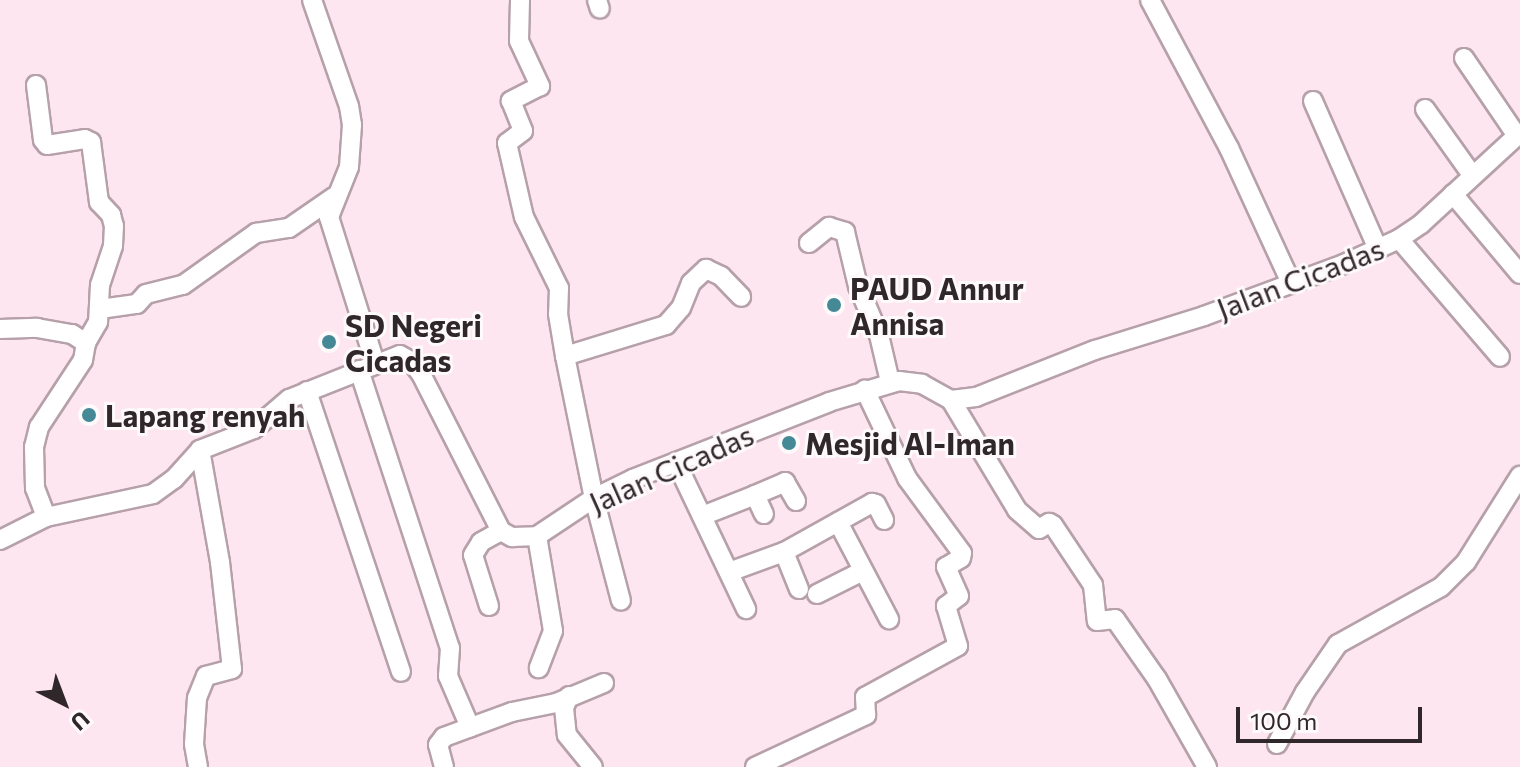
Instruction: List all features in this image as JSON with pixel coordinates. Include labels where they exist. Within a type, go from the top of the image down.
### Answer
[{"type":"street","points":[[312,0],[349,106],[352,125],[349,167],[329,217],[367,367],[450,648],[448,676],[470,727]]},
{"type":"street","points":[[520,0],[519,41],[540,86],[510,102],[523,131],[507,143],[524,217],[559,288],[558,314],[565,356],[594,498],[621,601]]},
{"type":"street","points":[[1150,0],[1229,148],[1291,283]]},
{"type":"street","points":[[1464,58],[1518,134]]},
{"type":"street","points":[[36,85],[42,133],[47,145],[85,139],[92,145],[99,202],[111,215],[114,226],[113,246],[100,285],[100,309],[95,330],[86,343],[83,360],[39,427],[34,447],[35,488],[46,517]]},
{"type":"street","points":[[1313,101],[1378,249]]},
{"type":"street","points":[[1425,109],[1472,175]]},
{"type":"street","name":"Jalan Cicadas","points":[[537,536],[594,498],[767,424],[865,390],[890,382],[912,381],[951,400],[976,397],[1095,350],[1291,283],[1378,249],[1399,239],[1518,134]]},
{"type":"street","points":[[1453,194],[1520,274]]},
{"type":"street","points":[[100,309],[137,304],[146,294],[183,285],[256,233],[289,228],[336,195]]},
{"type":"street","points":[[809,243],[829,227],[845,232],[858,286],[879,335],[890,382]]},
{"type":"street","points":[[1399,239],[1500,357]]},
{"type":"street","points":[[565,356],[666,325],[681,308],[691,283],[706,269],[721,276],[741,297]]},
{"type":"street","points":[[0,329],[60,332],[72,334],[86,343]]},
{"type":"street","points":[[0,540],[46,517],[153,494],[174,479],[200,450],[254,429],[289,399],[400,355],[416,367],[501,531],[512,537],[537,536],[553,631],[539,668]]},
{"type":"street","points":[[755,767],[866,715],[865,697],[958,646],[946,606],[959,596],[946,567],[961,558],[962,553],[907,478],[865,390]]},
{"type":"street","points":[[307,391],[401,672]]},
{"type":"street","points":[[951,400],[1017,510],[1039,529],[1049,523],[1053,525],[1093,585],[1097,621],[1115,619],[1157,679],[1207,767]]},
{"type":"street","points":[[198,767],[194,744],[197,698],[206,676],[232,669],[220,562],[200,450]]},
{"type":"street","points":[[676,462],[746,609]]},
{"type":"street","points":[[1277,744],[1305,692],[1338,644],[1441,587],[1466,562],[1520,476]]},
{"type":"street","points":[[702,516],[785,482],[796,501]]},
{"type":"street","points":[[755,495],[764,514]]},
{"type":"street","points":[[729,572],[784,552],[875,503],[884,520]]},
{"type":"street","points":[[838,522],[889,619]]},
{"type":"street","points":[[489,606],[473,555],[481,542],[501,531]]},
{"type":"street","points":[[784,552],[808,591],[863,571]]},
{"type":"street","points":[[444,767],[440,741],[512,712],[556,703],[604,683]]},
{"type":"street","points":[[569,696],[564,708],[567,735],[593,767]]},
{"type":"place","name":"PAUD Annur Annisa","points":[[834,305]]},
{"type":"place","name":"SD Negeri Cicadas","points":[[329,342]]},
{"type":"place","name":"Lapang renyah","points":[[89,415]]},
{"type":"place","name":"Mesjid Al-Iman","points":[[789,443]]}]
